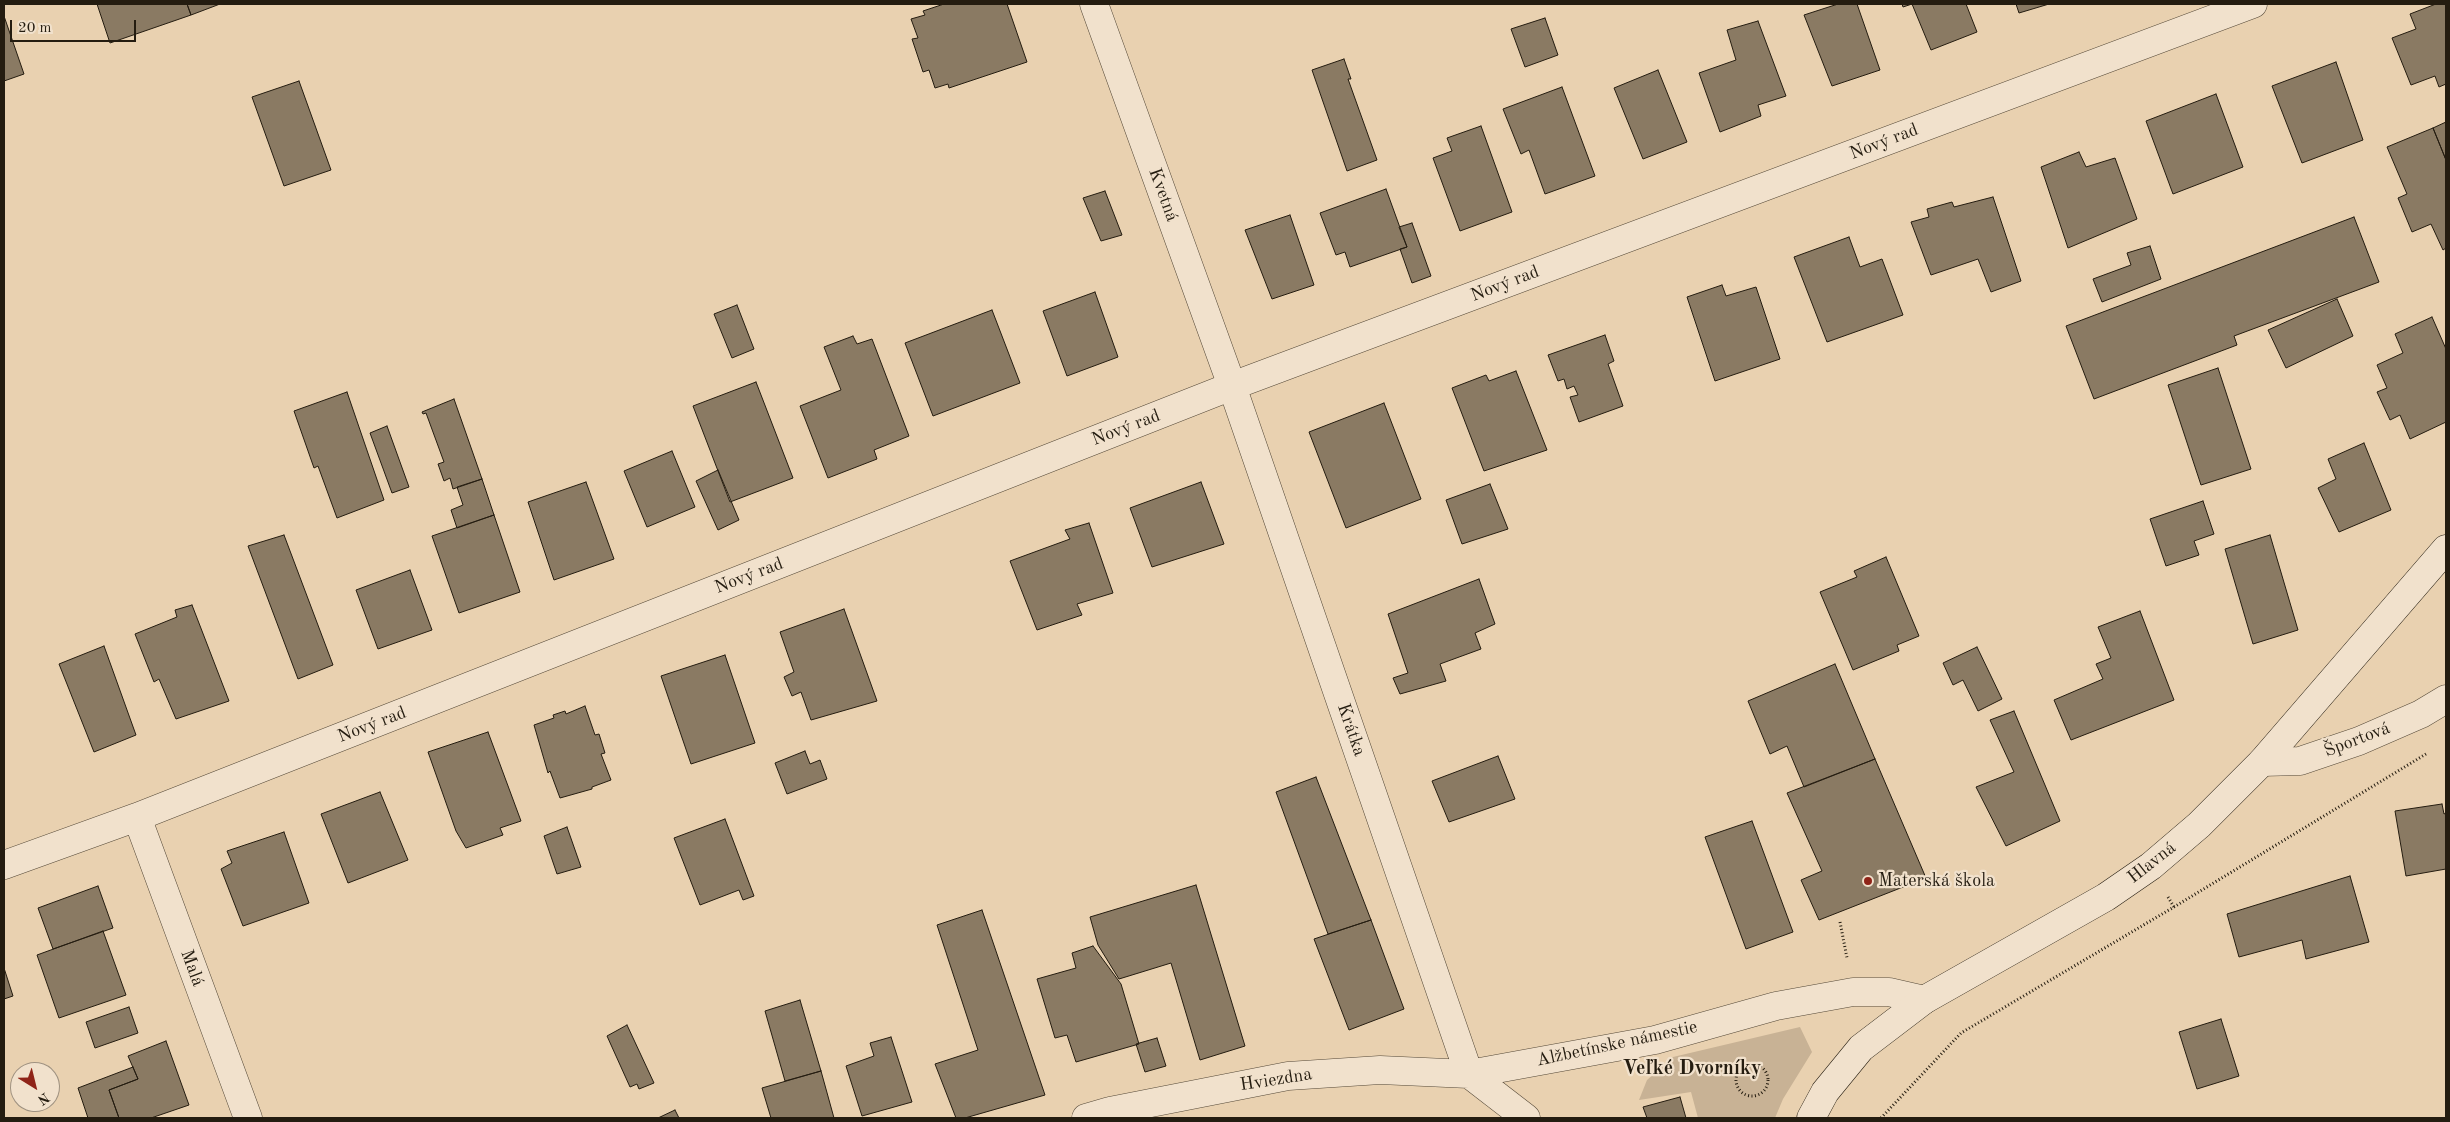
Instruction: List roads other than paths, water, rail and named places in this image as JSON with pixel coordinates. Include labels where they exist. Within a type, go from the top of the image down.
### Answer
[{"type":"street","name":"Kvetná","points":[[1094,4],[1232,386]]},
{"type":"street","name":"Nový rad","points":[[4,865],[137,817],[1232,386],[2253,4]]},
{"type":"street","name":"Krátka","points":[[1232,386],[1469,1074]]},
{"type":"street","name":"Hlavná","points":[[1811,1118],[1825,1092],[1860,1048],[1924,1000],[2106,897],[2151,866],[2199,825],[2262,762],[2446,549]]},
{"type":"street","name":"Športová","points":[[2262,762],[2300,762],[2421,714],[2446,699]]},
{"type":"street","name":"Malá","points":[[137,817],[248,1118]]},
{"type":"street","name":"Alžbetínske námestie","points":[[1469,1074],[1655,1040],[1776,1006],[1853,992],[1889,992],[1924,1000]]},
{"type":"street","name":"Hviezdna","points":[[1086,1118],[1110,1111],[1288,1076],[1380,1070],[1469,1074]]},
{"type":"street","points":[[1469,1074],[1526,1118]]},
{"type":"place","name":"Materská škola","points":[[1868,881]]},
{"type":"district","name":"Veľké Dvorníky","points":[[1692,1069]]}]
